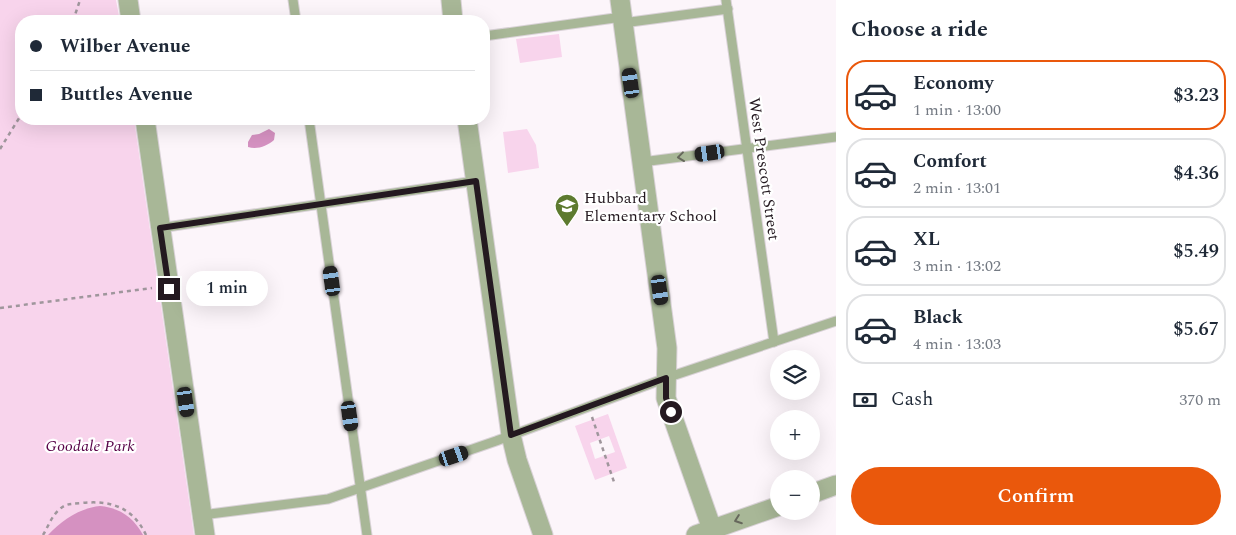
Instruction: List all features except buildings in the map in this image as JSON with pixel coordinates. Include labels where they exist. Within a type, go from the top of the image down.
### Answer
[{"type":"street","points":[[128,0],[130,15]]},
{"type":"street","points":[[450,0],[452,15]]},
{"type":"street","points":[[622,14],[667,348],[666,398],[704,532],[770,509]]},
{"type":"street","points":[[146,125],[205,535]]},
{"type":"street","points":[[468,125],[511,435],[520,469],[543,535]]},
{"type":"street","points":[[820,491],[836,485]]},
{"type":"lane","points":[[293,0],[295,15]]},
{"type":"lane","points":[[490,35],[622,14],[727,4]]},
{"type":"lane","name":"West Prescott Street","points":[[727,4],[774,342]]},
{"type":"lane","points":[[310,125],[367,535]]},
{"type":"lane","points":[[642,162],[836,137]]},
{"type":"lane","points":[[160,228],[476,181]]},
{"type":"lane","points":[[202,515],[328,499],[666,378],[836,321]]},
{"type":"path","points":[[75,15],[80,0]]},
{"type":"path","points":[[0,150],[15,125]]},
{"type":"path","points":[[0,308],[153,287]]},
{"type":"path","points":[[588,407],[614,482]]},
{"type":"path","points":[[43,535],[58,510],[66,504],[96,502],[116,505],[135,517],[146,535]]},
{"type":"green space","name":"Goodale Park","points":[[0,0],[116,0],[119,15],[15,15],[15,125],[135,125],[194,535],[0,535]]},
{"type":"green space","points":[[559,34],[562,57],[520,63],[516,39]]},
{"type":"green space","points":[[527,129],[536,145],[539,168],[508,173],[503,132]]},
{"type":"green space","points":[[608,414],[627,468],[595,480],[575,426]],"holes":[[[609,436],[615,452],[595,459],[590,443]]]},
{"type":"shaded area","points":[[269,129],[275,133],[274,140],[262,147],[248,147],[248,142],[252,135]]},
{"type":"shaded area","points":[[100,506],[125,514],[135,523],[143,535],[48,535],[59,524],[72,516],[85,509]]},
{"type":"place","name":"Hubbard Elementary School","points":[[567,227]]},
{"type":"route","points":[[169,289],[160,228],[476,181],[511,435],[666,378],[666,398],[671,412]]}]
